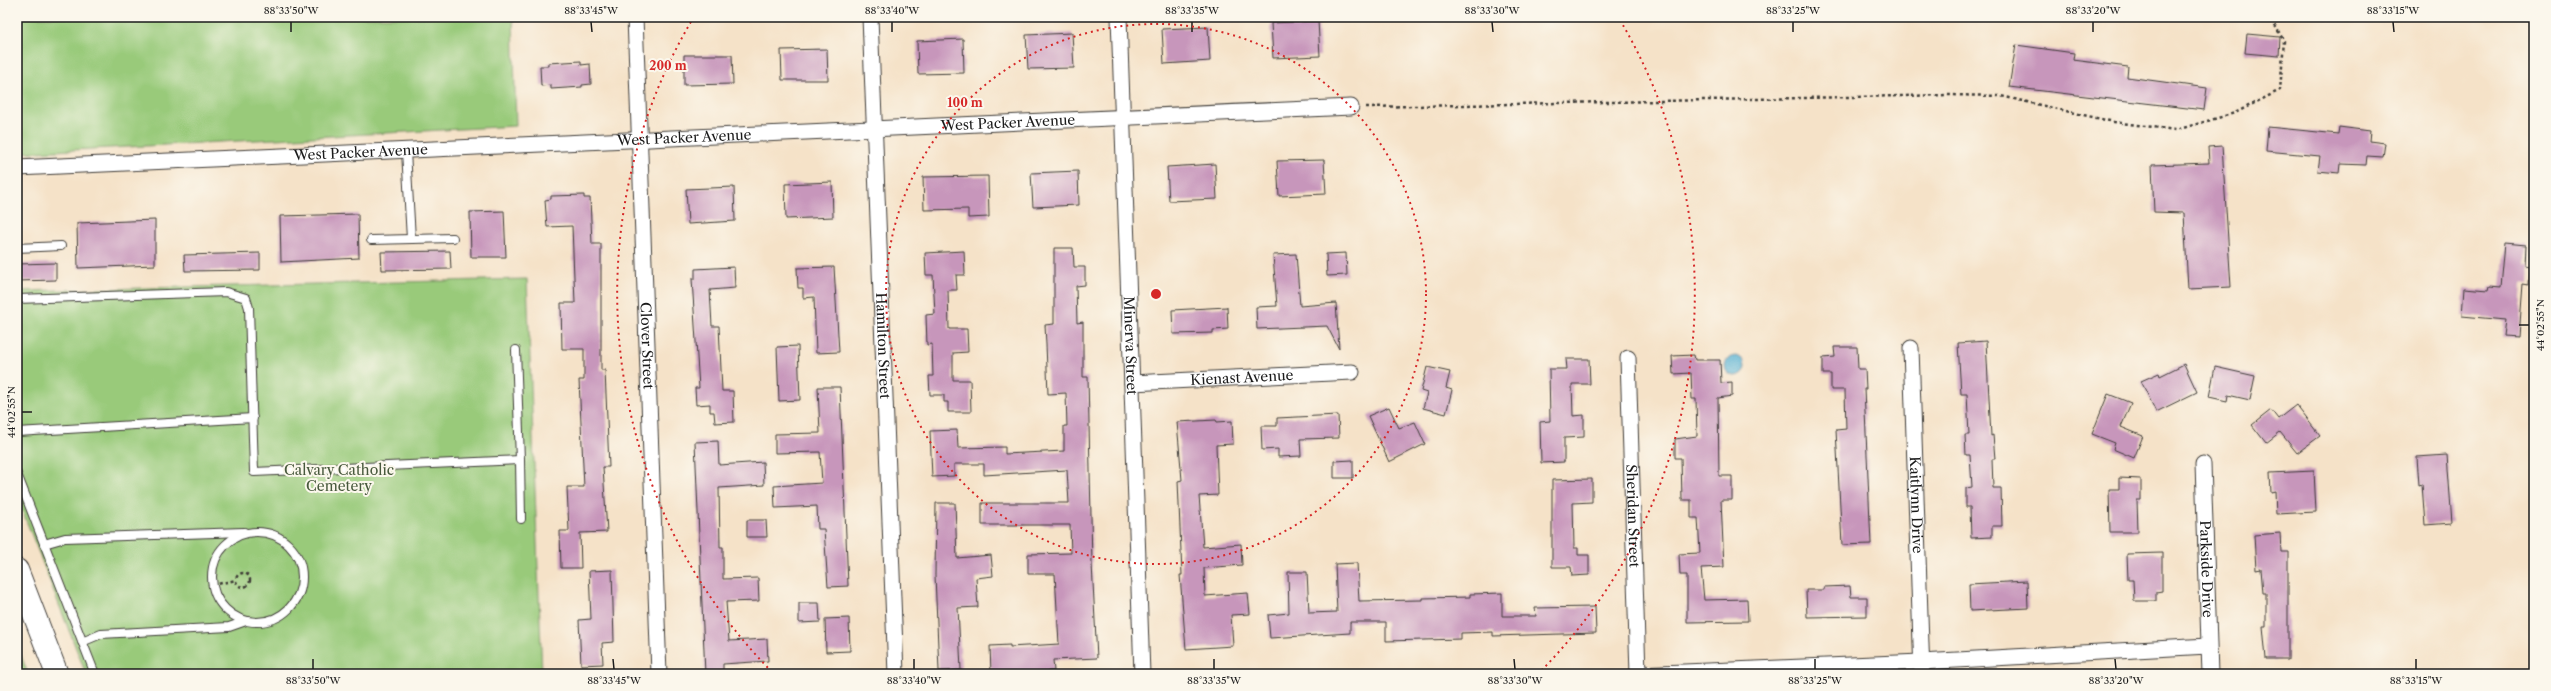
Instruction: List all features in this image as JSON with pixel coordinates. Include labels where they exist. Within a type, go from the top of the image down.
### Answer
[{"type":"main road","points":[[17,570],[57,674]]},
{"type":"street","name":"Clover Street","points":[[636,17],[642,140],[659,674]]},
{"type":"street","name":"Hamilton Street","points":[[870,17],[896,674]]},
{"type":"street","name":"Minerva Street","points":[[1119,17],[1142,674]]},
{"type":"street","name":"West Packer Avenue","points":[[17,168],[875,130],[1351,107]]},
{"type":"street","name":"Kaitlynn Drive","points":[[1911,348],[1922,668]]},
{"type":"street","name":"Sheridan Street","points":[[1628,358],[1638,674]]},
{"type":"street","name":"Kienast Avenue","points":[[1132,383],[1352,372]]},
{"type":"street","name":"Parkside Drive","points":[[2203,464],[2210,674]]},
{"type":"street","points":[[1638,674],[1922,668],[2208,646]]},
{"type":"lane","points":[[406,150],[411,239]]},
{"type":"lane","points":[[371,240],[453,238]]},
{"type":"lane","points":[[17,248],[61,246]]},
{"type":"lane","points":[[17,299],[226,292],[238,294],[246,298],[249,308],[254,472],[520,460]]},
{"type":"lane","points":[[516,350],[521,519]]},
{"type":"lane","points":[[17,432],[253,418]]},
{"type":"lane","points":[[17,474],[95,674]]},
{"type":"lane","points":[[44,544],[65,538],[216,531],[265,532],[288,543],[301,565],[303,577],[301,590],[295,602],[286,612],[262,622],[246,621],[232,615],[221,604],[213,585],[212,575],[215,560],[224,546],[236,537],[251,532]]},
{"type":"lane","points":[[82,642],[101,634],[229,627],[246,621]]},
{"type":"path","points":[[1351,107],[1949,95],[2001,96],[2114,122],[2176,130],[2235,113],[2280,90],[2284,41],[2270,17]]},
{"type":"path","points":[[213,585],[236,580],[239,575],[243,573],[249,576],[250,580],[246,586],[242,586],[236,580]]},
{"type":"green space","points":[[17,17],[513,17],[516,126],[17,153]]},
{"type":"green space","name":"Calvary Catholic Cemetery","points":[[527,279],[542,674],[86,674],[17,497],[17,291]]},
{"type":"green space","points":[[17,645],[28,674],[17,674]]},
{"type":"water","points":[[1735,356],[1742,359],[1745,366],[1742,373],[1735,376],[1728,373],[1725,366],[1728,359]]},
{"type":"building","points":[[1318,21],[1320,56],[1273,58],[1271,23]]},
{"type":"building","points":[[1208,27],[1210,61],[1164,64],[1162,29]]},
{"type":"building","points":[[1072,33],[1074,68],[1028,69],[1026,35]]},
{"type":"building","points":[[2247,34],[2280,37],[2279,56],[2245,53]]},
{"type":"building","points":[[963,39],[964,73],[918,74],[917,41]]},
{"type":"building","points":[[2016,45],[2074,53],[2073,60],[2128,67],[2127,77],[2207,88],[2204,110],[2009,87]]},
{"type":"building","points":[[827,49],[828,80],[782,80],[781,50]]},
{"type":"building","points":[[684,55],[732,55],[733,84],[684,85]]},
{"type":"building","points":[[581,61],[581,65],[590,64],[591,84],[582,85],[582,87],[551,89],[551,85],[541,86],[540,66],[548,66],[548,63]]},
{"type":"building","points":[[2268,127],[2338,134],[2339,127],[2370,131],[2369,141],[2385,143],[2383,157],[2367,156],[2366,165],[2340,164],[2339,173],[2318,171],[2320,156],[2266,151]]},
{"type":"building","points":[[2222,146],[2231,287],[2188,289],[2184,213],[2154,212],[2152,165],[2209,163],[2208,147]]},
{"type":"building","points":[[1324,160],[1326,194],[1279,196],[1277,161]]},
{"type":"building","points":[[1215,164],[1217,199],[1169,201],[1167,167]]},
{"type":"building","points":[[1078,171],[1079,205],[1033,207],[1031,173]]},
{"type":"building","points":[[988,176],[989,217],[968,218],[968,209],[924,210],[923,177]]},
{"type":"building","points":[[832,182],[833,217],[786,219],[785,184]]},
{"type":"building","points":[[734,187],[735,221],[688,224],[686,189]]},
{"type":"building","points":[[584,195],[584,198],[590,198],[592,244],[601,244],[601,370],[605,370],[609,467],[603,467],[607,532],[580,533],[581,568],[561,568],[560,531],[569,531],[567,487],[584,487],[579,380],[584,380],[584,349],[562,349],[561,303],[575,303],[572,226],[547,227],[545,200],[551,199],[551,196]]},
{"type":"building","points":[[504,211],[506,257],[471,257],[470,212]]},
{"type":"building","points":[[358,214],[359,258],[281,262],[280,216]]},
{"type":"building","points":[[155,220],[155,265],[78,268],[77,223]]},
{"type":"building","points":[[2505,243],[2526,245],[2525,265],[2530,266],[2529,285],[2523,284],[2519,337],[2503,336],[2505,320],[2462,316],[2464,288],[2489,290],[2490,286],[2501,287]]},
{"type":"building","points":[[1054,248],[1073,248],[1074,267],[1085,267],[1085,285],[1076,286],[1077,323],[1083,322],[1083,377],[1088,377],[1092,564],[1097,658],[1053,660],[1054,671],[991,673],[990,646],[1010,645],[1010,647],[1059,644],[1055,574],[1028,574],[1028,554],[1071,553],[1070,525],[982,525],[982,503],[1069,503],[1067,470],[984,475],[984,464],[954,464],[954,476],[932,477],[930,431],[957,430],[958,448],[1005,447],[1005,454],[1064,451],[1064,426],[1067,426],[1066,393],[1048,394],[1045,325],[1054,324]]},
{"type":"building","points":[[450,251],[451,269],[382,270],[381,252]]},
{"type":"building","points":[[964,251],[965,275],[956,275],[957,290],[948,290],[949,329],[967,329],[968,352],[953,353],[953,380],[970,380],[971,412],[948,412],[948,402],[944,402],[944,395],[930,395],[929,376],[933,376],[932,344],[927,345],[926,315],[935,314],[933,275],[926,275],[925,253]]},
{"type":"building","points":[[260,253],[260,270],[185,271],[184,255]]},
{"type":"building","points":[[1346,253],[1347,275],[1327,276],[1326,254]]},
{"type":"building","points":[[1296,254],[1300,306],[1336,303],[1339,349],[1327,326],[1257,329],[1256,307],[1277,306],[1273,255]]},
{"type":"building","points":[[56,263],[56,280],[17,281],[17,264]]},
{"type":"building","points":[[734,267],[735,288],[710,290],[712,326],[719,326],[722,391],[733,391],[734,422],[715,423],[714,412],[710,412],[710,404],[696,405],[695,388],[699,388],[692,279],[695,279],[695,269]]},
{"type":"building","points":[[834,267],[839,352],[816,353],[814,297],[803,298],[803,288],[798,288],[797,268]]},
{"type":"building","points":[[1227,307],[1228,329],[1213,330],[1213,333],[1173,334],[1172,310]]},
{"type":"building","points":[[1986,341],[1991,436],[1993,435],[1995,459],[1992,459],[1993,488],[2001,488],[2002,526],[1992,526],[1992,537],[1971,538],[1970,507],[1966,507],[1966,488],[1972,487],[1970,455],[1966,455],[1965,435],[1969,435],[1967,394],[1961,394],[1958,343]]},
{"type":"building","points":[[798,346],[800,400],[779,401],[777,347]]},
{"type":"building","points":[[1834,347],[1857,347],[1858,369],[1865,369],[1866,389],[1864,389],[1871,544],[1842,545],[1836,430],[1846,429],[1845,390],[1831,390],[1831,374],[1823,374],[1823,358],[1835,357]]},
{"type":"building","points":[[1694,355],[1695,360],[1720,360],[1721,383],[1732,382],[1732,396],[1718,398],[1719,476],[1732,476],[1732,500],[1721,500],[1724,567],[1701,568],[1704,600],[1747,599],[1748,621],[1687,622],[1687,575],[1680,575],[1679,554],[1700,553],[1698,518],[1691,518],[1691,500],[1682,500],[1681,458],[1675,458],[1675,439],[1697,436],[1696,399],[1692,399],[1691,373],[1673,374],[1672,356]]},
{"type":"building","points":[[1566,359],[1589,359],[1590,384],[1572,384],[1573,416],[1584,415],[1584,437],[1564,438],[1564,462],[1541,463],[1540,422],[1550,421],[1549,369],[1567,369]]},
{"type":"building","points":[[2184,364],[2197,392],[2156,412],[2141,381],[2159,373],[2160,376]]},
{"type":"building","points":[[1427,367],[1450,372],[1446,388],[1452,390],[1446,414],[1423,408],[1427,393],[1421,391]]},
{"type":"building","points":[[2215,367],[2255,376],[2250,400],[2228,395],[2227,401],[2209,397]]},
{"type":"building","points":[[818,387],[840,387],[848,586],[828,587],[824,529],[818,529],[817,506],[775,508],[774,486],[822,483],[820,452],[775,453],[775,434],[820,433]]},
{"type":"building","points":[[2108,394],[2131,403],[2121,427],[2143,436],[2134,458],[2113,449],[2115,443],[2092,434]]},
{"type":"building","points":[[2296,405],[2320,436],[2297,453],[2280,432],[2266,443],[2252,425],[2271,410],[2278,419]]},
{"type":"building","points":[[1389,407],[1399,428],[1415,422],[1425,444],[1389,462],[1368,416]]},
{"type":"building","points":[[1338,415],[1339,438],[1300,439],[1301,456],[1278,457],[1278,449],[1262,450],[1261,426],[1277,426],[1277,418]]},
{"type":"building","points":[[1216,420],[1217,422],[1232,421],[1233,444],[1216,445],[1218,495],[1199,496],[1203,547],[1241,544],[1242,565],[1204,568],[1205,596],[1248,593],[1250,614],[1231,615],[1233,646],[1186,649],[1180,575],[1182,575],[1178,481],[1182,480],[1177,422]]},
{"type":"building","points":[[718,441],[719,465],[763,462],[764,485],[719,488],[720,547],[723,547],[723,579],[758,578],[759,601],[726,602],[729,641],[767,639],[768,661],[723,664],[723,674],[705,674],[695,442]]},
{"type":"building","points":[[2447,455],[2452,523],[2425,525],[2422,484],[2419,485],[2417,457]]},
{"type":"building","points":[[1353,460],[1353,478],[1334,478],[1334,461]]},
{"type":"building","points":[[2314,471],[2316,512],[2276,514],[2275,492],[2271,493],[2270,473]]},
{"type":"building","points":[[2119,478],[2141,479],[2141,500],[2137,500],[2138,532],[2110,532],[2109,489],[2119,489]]},
{"type":"building","points":[[1592,479],[1592,502],[1573,503],[1574,548],[1578,548],[1578,555],[1589,555],[1589,575],[1572,576],[1571,567],[1552,567],[1552,480]]},
{"type":"building","points":[[936,503],[955,503],[957,558],[991,555],[993,576],[976,578],[978,607],[958,608],[961,670],[939,671],[935,575]]},
{"type":"building","points":[[747,520],[766,520],[767,537],[747,537]]},
{"type":"building","points":[[2280,533],[2281,552],[2288,552],[2288,659],[2266,659],[2263,626],[2266,626],[2266,593],[2263,593],[2261,569],[2256,570],[2254,535]]},
{"type":"building","points":[[2162,553],[2162,591],[2156,592],[2156,601],[2134,601],[2133,580],[2128,580],[2127,554]]},
{"type":"building","points":[[1357,563],[1359,601],[1422,600],[1422,598],[1470,597],[1470,594],[1502,593],[1502,616],[1536,616],[1535,608],[1595,607],[1596,633],[1493,636],[1493,632],[1461,633],[1461,639],[1386,641],[1386,622],[1350,622],[1350,633],[1270,638],[1268,615],[1289,613],[1288,572],[1307,572],[1309,613],[1337,612],[1335,564]]},
{"type":"building","points":[[612,570],[614,642],[602,643],[603,664],[581,665],[579,620],[591,619],[589,571]]},
{"type":"building","points":[[2027,581],[2028,608],[1970,611],[1969,584]]},
{"type":"building","points":[[1850,586],[1851,597],[1867,597],[1867,616],[1807,617],[1806,590],[1824,590],[1824,587]]},
{"type":"building","points":[[799,603],[819,603],[820,622],[799,623]]},
{"type":"building","points":[[849,618],[850,651],[826,652],[825,619]]}]
